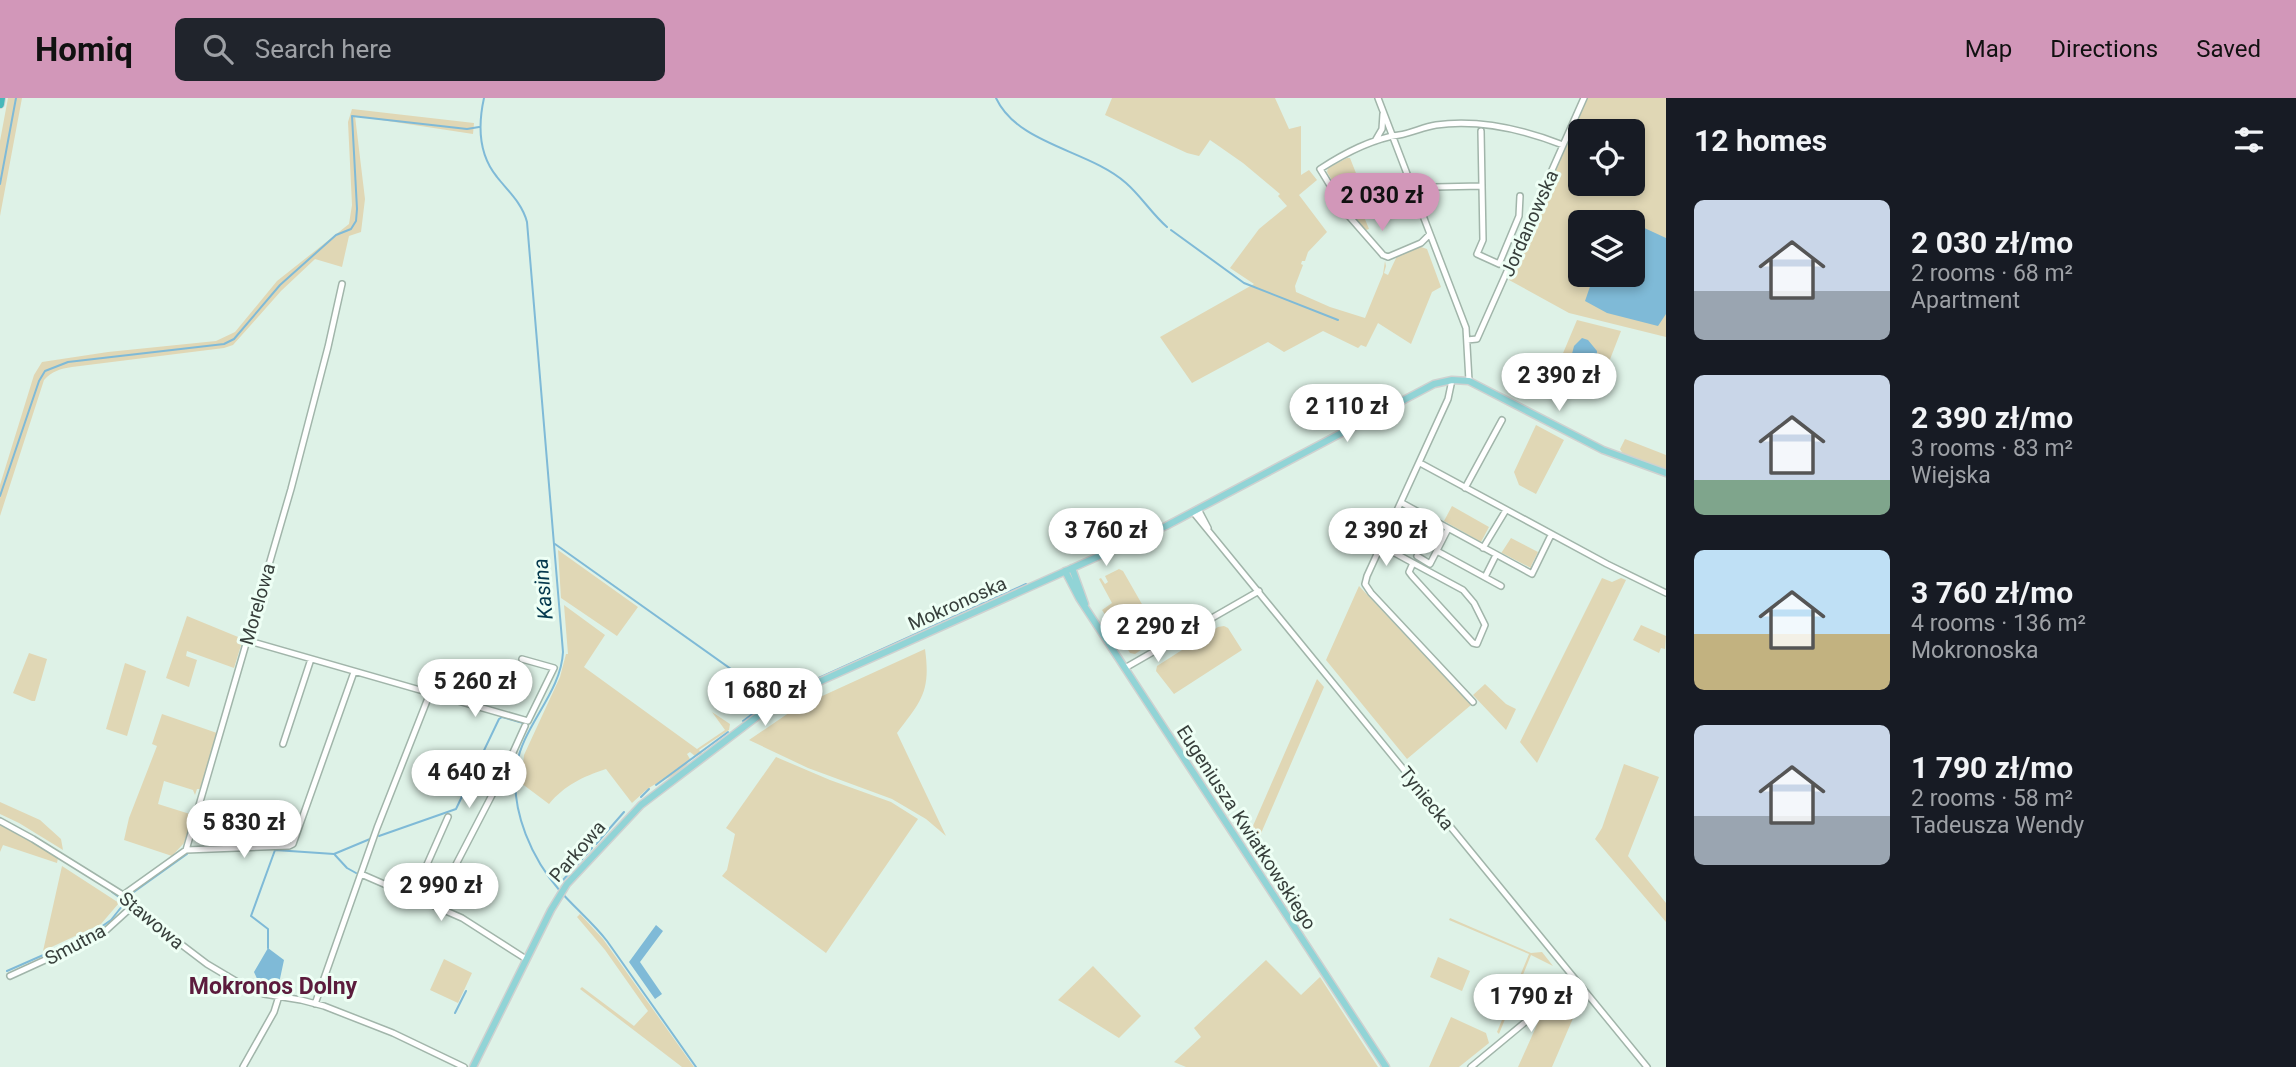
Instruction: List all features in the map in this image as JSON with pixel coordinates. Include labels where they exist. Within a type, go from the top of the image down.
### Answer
[{"type":"highway","points":[[0,104],[1,98]]},
{"type":"main road","points":[[1456,380],[1469,381],[1598,448],[1666,473]]},
{"type":"main road","name":"Mokronoska","points":[[735,734],[776,704],[803,689],[1069,570],[1195,510],[1428,386],[1456,380]]},
{"type":"main road","name":"Eugeniusza Kwiatkowskiego","points":[[1069,570],[1086,606],[1125,668],[1385,1066]]},
{"type":"main road","name":"Parkowa","points":[[473,1067],[562,890],[634,812],[735,734]]},
{"type":"street","points":[[1378,98],[1461,313],[1468,340],[1469,381]]},
{"type":"street","name":"Jordanowska","points":[[1468,340],[1477,339],[1584,98]]},
{"type":"street","points":[[1375,141],[1381,129],[1383,111]]},
{"type":"street","points":[[1430,234],[1421,243],[1388,257],[1383,255],[1348,215],[1320,169],[1375,141],[1437,125],[1481,124],[1523,131],[1563,145]]},
{"type":"street","points":[[1481,131],[1483,240],[1477,254],[1499,264],[1519,216],[1520,196]]},
{"type":"street","points":[[1452,177],[1452,186]]},
{"type":"street","points":[[1441,178],[1438,187],[1482,186]]},
{"type":"street","points":[[1421,243],[1435,247]]},
{"type":"street","name":"Morelowa","points":[[186,850],[311,416],[342,284]]},
{"type":"street","points":[[1456,380],[1367,576],[1366,584],[1371,593],[1473,702]]},
{"type":"street","points":[[1465,488],[1502,420]]},
{"type":"street","points":[[1420,463],[1666,593]]},
{"type":"street","points":[[1402,503],[1532,574],[1551,534]]},
{"type":"street","name":"Tyniecka","points":[[1195,510],[1202,524],[1208,528],[1647,1067]]},
{"type":"street","points":[[1483,548],[1506,510]]},
{"type":"street","points":[[1417,556],[1430,564],[1448,529]]},
{"type":"street","points":[[1382,546],[1463,590],[1474,603],[1485,625],[1477,644],[1473,643],[1412,576],[1409,572],[1413,564]]},
{"type":"street","points":[[1437,551],[1501,586]]},
{"type":"street","points":[[1485,577],[1496,555]]},
{"type":"street","points":[[1125,668],[1259,592]]},
{"type":"street","points":[[246,640],[526,723]]},
{"type":"street","points":[[283,744],[311,659]]},
{"type":"street","points":[[435,905],[554,668],[522,659]]},
{"type":"street","points":[[124,895],[186,850],[293,844],[354,673]]},
{"type":"street","points":[[315,1004],[335,942],[430,693]]},
{"type":"street","points":[[413,896],[448,817]]},
{"type":"street","name":"Stawowa","points":[[0,821],[124,895],[207,964],[251,990],[315,1004],[393,1033],[464,1067]]},
{"type":"street","points":[[361,874],[466,920],[526,959]]},
{"type":"street","name":"Smutna","points":[[10,976],[102,934],[135,904]]},
{"type":"street","points":[[1471,1067],[1576,980]]},
{"type":"street","points":[[243,1067],[274,1012],[279,996]]},
{"type":"shaded area","points":[[8,98],[22,98],[0,216],[0,141]]},
{"type":"shaded area","points":[[1112,98],[1275,98],[1289,129],[1301,126],[1301,175],[1309,170],[1317,180],[1299,195],[1327,232],[1308,252],[1305,261],[1302,261],[1295,286],[1296,292],[1365,318],[1383,274],[1385,261],[1384,273],[1388,275],[1397,256],[1421,247],[1427,249],[1441,287],[1432,292],[1411,344],[1378,323],[1366,347],[1361,345],[1358,348],[1323,331],[1284,352],[1268,342],[1192,383],[1160,337],[1254,284],[1230,268],[1259,229],[1287,206],[1278,196],[1280,194],[1210,140],[1199,156],[1105,115]]},
{"type":"shaded area","points":[[1587,98],[1666,98],[1666,337],[1569,313],[1509,280],[1568,142],[1568,196],[1645,196],[1645,119],[1578,119]]},
{"type":"shaded area","points":[[352,109],[474,123],[473,134],[355,116],[365,199],[361,232],[349,236],[342,267],[315,259],[281,291],[233,345],[72,367],[50,374],[44,380],[0,516],[0,485],[34,375],[42,362],[216,341],[235,332],[277,281],[349,224],[352,205],[348,122]]},
{"type":"shaded area","points":[[1350,158],[1370,203],[1360,207],[1369,229],[1366,230],[1352,215],[1327,172],[1328,168]]},
{"type":"shaded area","points":[[1577,320],[1621,331],[1602,380],[1572,367],[1571,363],[1561,358]]},
{"type":"shaded area","points":[[1536,425],[1564,440],[1536,494],[1519,485],[1514,472]]},
{"type":"shaded area","points":[[1625,439],[1666,455],[1666,470],[1623,454],[1620,449]]},
{"type":"shaded area","points":[[1452,506],[1489,527],[1481,542],[1444,521]]},
{"type":"shaded area","points":[[1511,538],[1538,552],[1531,566],[1533,569],[1502,553],[1500,555]]},
{"type":"shaded area","points":[[558,550],[638,607],[617,636],[561,598]]},
{"type":"shaded area","points":[[1119,569],[1123,571],[1155,627],[1155,630],[1136,640],[1133,646],[1141,650],[1135,654],[1130,653],[1102,610],[1112,603],[1099,579],[1105,584],[1108,582],[1105,576]]},
{"type":"shaded area","points":[[1602,578],[1612,582],[1621,578],[1626,580],[1537,763],[1520,742]]},
{"type":"shaded area","points":[[1359,586],[1471,705],[1407,759],[1326,660]]},
{"type":"shaded area","points":[[564,605],[605,635],[584,667],[697,749],[725,730],[712,712],[730,724],[729,730],[699,750],[702,754],[687,754],[690,759],[682,769],[649,788],[632,803],[606,769],[574,782],[549,804],[521,783],[524,755],[568,654]]},
{"type":"shaded area","points":[[187,616],[243,639],[234,668],[187,651],[186,656],[197,660],[189,687],[166,678]]},
{"type":"shaded area","points":[[1641,625],[1666,636],[1665,649],[1661,648],[1659,653],[1633,640]]},
{"type":"shaded area","points":[[1224,626],[1242,650],[1174,694],[1156,671],[1157,666],[1218,627]]},
{"type":"shaded area","points":[[925,649],[927,676],[922,695],[897,733],[946,836],[926,819],[892,799],[808,768],[749,740],[796,708]]},
{"type":"shaded area","points":[[29,653],[47,659],[35,701],[13,693]]},
{"type":"shaded area","points":[[125,663],[146,671],[127,736],[106,729]]},
{"type":"shaded area","points":[[1317,679],[1324,687],[1256,845],[1249,835]]},
{"type":"shaded area","points":[[1485,684],[1506,704],[1516,709],[1506,730],[1473,695]]},
{"type":"shaded area","points":[[162,714],[217,733],[200,789],[197,789],[195,795],[193,790],[164,781],[158,804],[193,815],[184,843],[172,856],[124,840],[129,818],[157,746],[152,744]]},
{"type":"shaded area","points":[[776,757],[891,802],[918,819],[826,953],[722,876],[727,870],[735,834],[726,828]]},
{"type":"shaded area","points":[[1624,764],[1659,777],[1628,856],[1666,903],[1666,922],[1595,839],[1602,828]]},
{"type":"shaded area","points":[[0,802],[40,820],[61,839],[63,850],[0,814]]},
{"type":"shaded area","points":[[0,825],[53,854],[58,858],[57,863],[3,845],[0,852]]},
{"type":"shaded area","points":[[62,866],[119,903],[101,924],[43,951]]},
{"type":"shaded area","points":[[580,914],[603,939],[694,1067],[682,1067],[580,989],[582,987],[634,1026],[648,1011],[605,950],[577,917]]},
{"type":"shaded area","points":[[1450,918],[1531,953],[1542,952],[1553,966],[1531,955],[1499,1034],[1497,1032],[1529,954],[1449,920]]},
{"type":"shaded area","points":[[1438,957],[1470,971],[1462,991],[1430,977]]},
{"type":"shaded area","points":[[444,959],[472,973],[458,1003],[430,990]]},
{"type":"shaded area","points":[[1266,960],[1301,995],[1320,977],[1378,1067],[1186,1067],[1174,1062],[1201,1037],[1194,1028]]},
{"type":"shaded area","points":[[1093,966],[1141,1016],[1119,1038],[1058,1000]]},
{"type":"shaded area","points":[[1572,992],[1580,1002],[1552,1067],[1518,1067],[1540,1018]]},
{"type":"shaded area","points":[[1451,1017],[1486,1033],[1489,1043],[1459,1067],[1429,1067]]},
{"type":"water","points":[[1645,228],[1666,238],[1666,314],[1658,326],[1607,313],[1585,301],[1590,287],[1645,287]]},
{"type":"water","points":[[1582,338],[1588,340],[1597,351],[1596,366],[1590,370],[1579,365],[1572,354],[1574,346]]},
{"type":"water","points":[[656,925],[663,931],[640,962],[662,994],[655,999],[629,962]]},
{"type":"water","points":[[268,948],[284,960],[278,988],[259,983],[254,972]]},
{"type":"waterway","points":[[0,184],[16,98]]},
{"type":"waterway","name":"Kasina","points":[[484,98],[480,129],[486,159],[518,203],[527,222],[563,652],[556,682],[519,754],[515,785],[520,818],[532,850],[550,878],[607,941],[696,1067]]},
{"type":"waterway","points":[[996,98],[1006,114],[1020,126],[1037,137],[1093,162],[1126,183],[1167,227]]},
{"type":"waterway","points":[[0,496],[39,381],[45,371],[68,362],[224,344],[234,339],[280,285],[336,235],[351,229],[356,221],[357,209],[352,116],[467,129],[479,127]]},
{"type":"waterway","points":[[1171,230],[1244,283],[1338,320]]},
{"type":"waterway","points":[[555,544],[773,699]]},
{"type":"waterway","points":[[779,696],[1026,584]]},
{"type":"waterway","points":[[743,721],[755,712]]},
{"type":"waterway","points":[[379,836],[456,809],[499,719],[502,717],[523,723]]},
{"type":"waterway","points":[[656,785],[728,732]]},
{"type":"waterway","points":[[641,797],[649,789]]},
{"type":"waterway","points":[[596,844],[624,812]]},
{"type":"waterway","points":[[268,948],[268,929],[251,916],[275,850],[334,854],[370,839]]},
{"type":"waterway","points":[[563,880],[592,848]]},
{"type":"waterway","points":[[131,894],[187,854]]},
{"type":"waterway","points":[[335,855],[356,873]]},
{"type":"waterway","points":[[7,971],[91,934],[111,920],[123,905],[123,900],[112,892]]},
{"type":"waterway","points":[[455,1013],[466,991]]},
{"type":"district","name":"Mokronos Dolny","points":[[273,986]]}]
